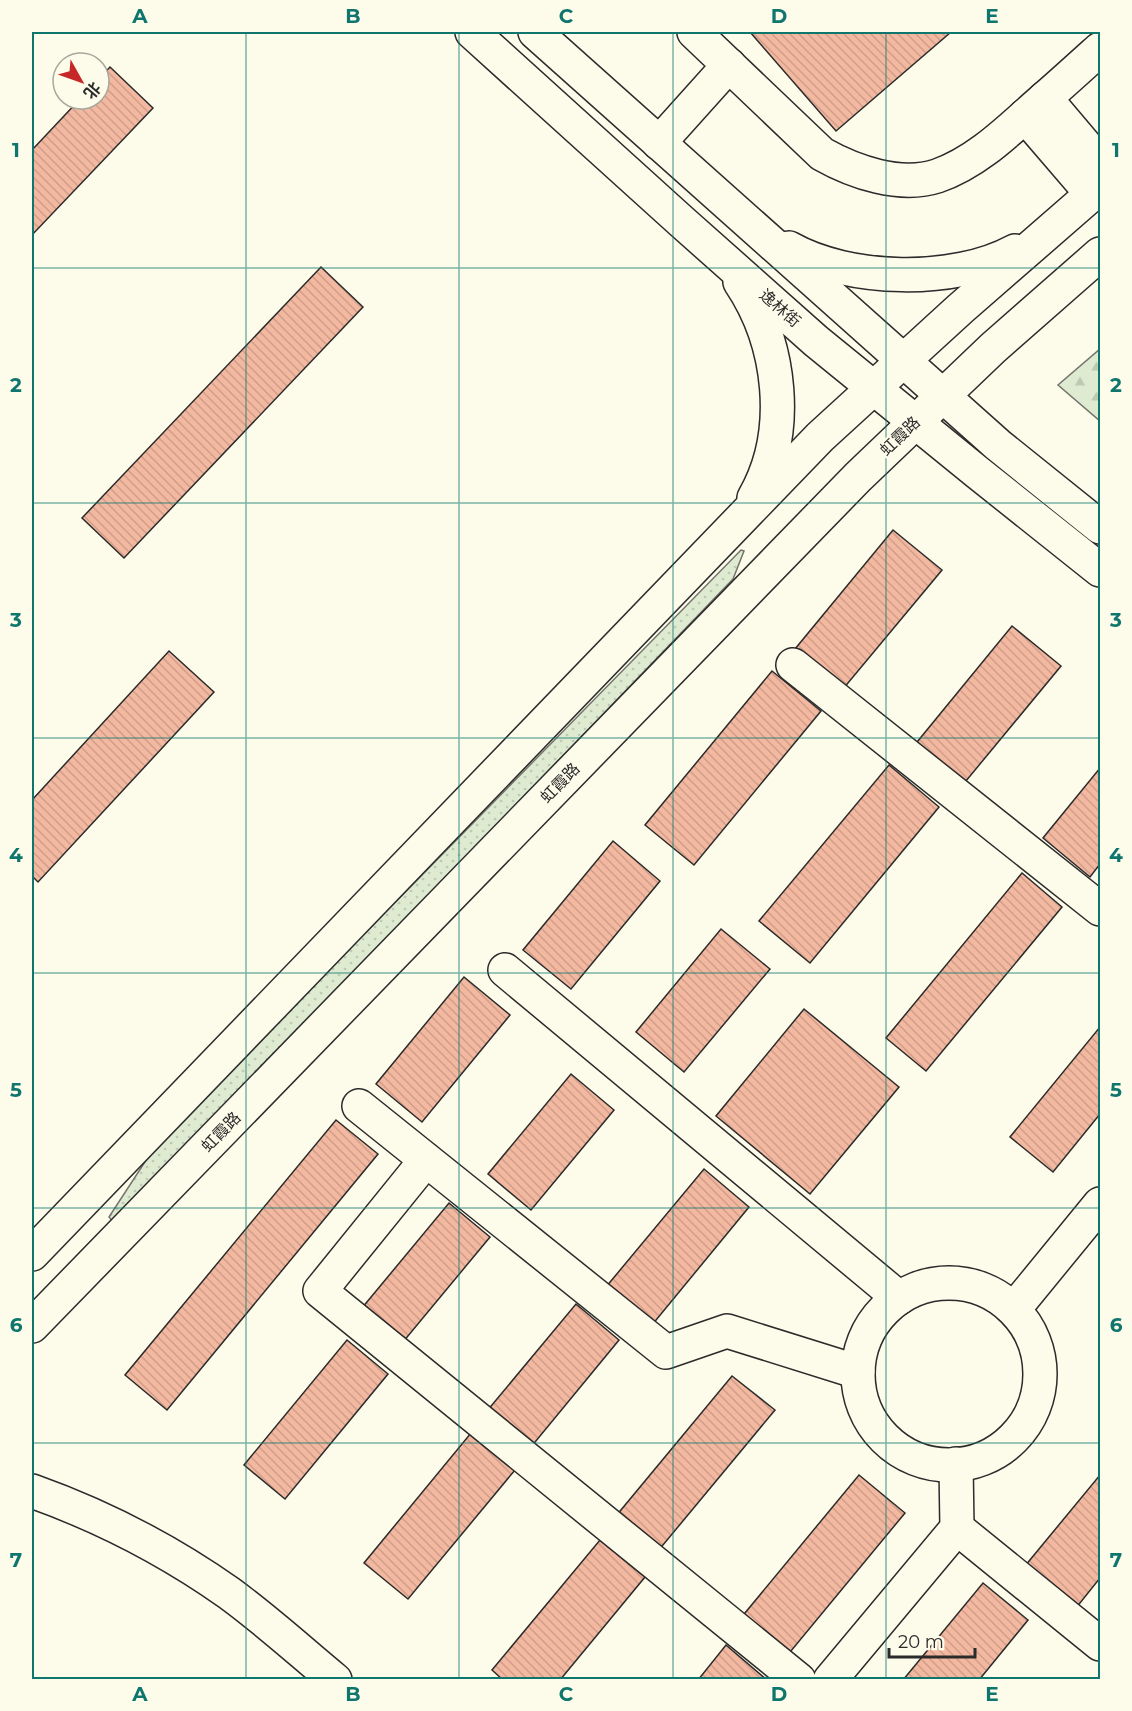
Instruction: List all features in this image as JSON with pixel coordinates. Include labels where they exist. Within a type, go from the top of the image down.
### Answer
[{"type":"street","name":"逸林街","points":[[472,32],[816,341],[1101,570]]},
{"type":"street","points":[[535,32],[998,445],[1101,526]]},
{"type":"street","points":[[694,32],[822,154],[845,167],[878,176],[908,180],[936,176],[968,161],[1035,107],[1101,49]]},
{"type":"street","points":[[659,143],[729,65]]},
{"type":"street","points":[[1035,107],[1101,163]]},
{"type":"street","points":[[32,1254],[820,437],[1096,190],[1035,107]]},
{"type":"street","points":[[754,228],[794,251],[828,265],[864,272],[902,274],[938,273],[976,266],[1010,254],[1048,232]]},
{"type":"street","name":"虹霞路","points":[[32,1326],[849,485],[993,348],[1101,254]]},
{"type":"street","points":[[725,260],[744,288],[758,317],[771,349],[777,387],[777,424],[770,459],[759,489],[742,518]]},
{"type":"street","points":[[793,665],[1101,909]]},
{"type":"street","points":[[505,970],[899,1298]]},
{"type":"street","points":[[359,1106],[666,1352],[727,1331],[858,1372]]},
{"type":"street","points":[[426,1160],[320,1291],[799,1680]]},
{"type":"street","points":[[1014,1309],[1101,1204]]},
{"type":"street","points":[[937,1283],[965,1283],[991,1293],[1014,1309],[1032,1335],[1040,1366],[1037,1397],[1024,1426],[1002,1449],[973,1462],[941,1465],[911,1457],[885,1439],[866,1413],[858,1383],[858,1372],[860,1355],[869,1329],[887,1307],[910,1291],[937,1283]]},
{"type":"street","points":[[830,1680],[957,1528],[956,1464]]},
{"type":"street","points":[[32,1491],[107,1521],[179,1560],[231,1595],[335,1680]]},
{"type":"street","points":[[957,1528],[1101,1644]]},
{"type":"green space","points":[[1100,349],[1100,421],[1058,385]]},
{"type":"green space","points":[[741,550],[744,551],[733,579],[114,1223],[109,1217],[154,1148]]},
{"type":"building","points":[[750,32],[951,32],[836,131]]},
{"type":"building","points":[[111,68],[153,108],[32,235],[32,150],[69,111],[111,111]]},
{"type":"building","points":[[321,267],[363,307],[124,558],[82,518]]},
{"type":"building","points":[[893,530],[942,570],[843,689],[795,649]]},
{"type":"building","points":[[1012,626],[1061,666],[961,787],[913,747]]},
{"type":"building","points":[[169,651],[214,692],[38,882],[32,876],[32,800]]},
{"type":"building","points":[[772,671],[821,711],[694,865],[645,825]]},
{"type":"building","points":[[889,765],[939,807],[810,963],[759,921]]},
{"type":"building","points":[[1100,768],[1100,864],[1090,877],[1043,838]]},
{"type":"building","points":[[613,841],[660,881],[571,989],[523,950]]},
{"type":"building","points":[[1022,873],[1062,907],[926,1071],[886,1038]]},
{"type":"building","points":[[721,929],[770,969],[684,1072],[636,1032]]},
{"type":"building","points":[[464,977],[510,1015],[422,1122],[376,1084]]},
{"type":"building","points":[[804,1009],[899,1087],[810,1194],[716,1116]]},
{"type":"building","points":[[1100,1027],[1100,1114],[1053,1172],[1010,1137]]},
{"type":"building","points":[[571,1074],[614,1110],[531,1210],[488,1174]]},
{"type":"building","points":[[336,1120],[378,1154],[167,1410],[125,1375]]},
{"type":"building","points":[[704,1169],[749,1207],[652,1325],[606,1287]]},
{"type":"building","points":[[449,1203],[490,1237],[403,1342],[362,1308]]},
{"type":"building","points":[[576,1304],[619,1340],[531,1447],[487,1411]]},
{"type":"building","points":[[347,1340],[388,1374],[285,1499],[244,1465]]},
{"type":"building","points":[[732,1376],[775,1410],[658,1551],[616,1516]]},
{"type":"building","points":[[471,1433],[515,1470],[408,1599],[364,1563]]},
{"type":"building","points":[[859,1475],[905,1513],[786,1657],[740,1619]]},
{"type":"building","points":[[1100,1475],[1100,1578],[1076,1608],[1025,1566]]},
{"type":"building","points":[[600,1540],[645,1577],[560,1680],[503,1680],[492,1670]]},
{"type":"building","points":[[983,1583],[1028,1620],[979,1680],[903,1680]]},
{"type":"building","points":[[726,1645],[767,1680],[698,1680]]}]
